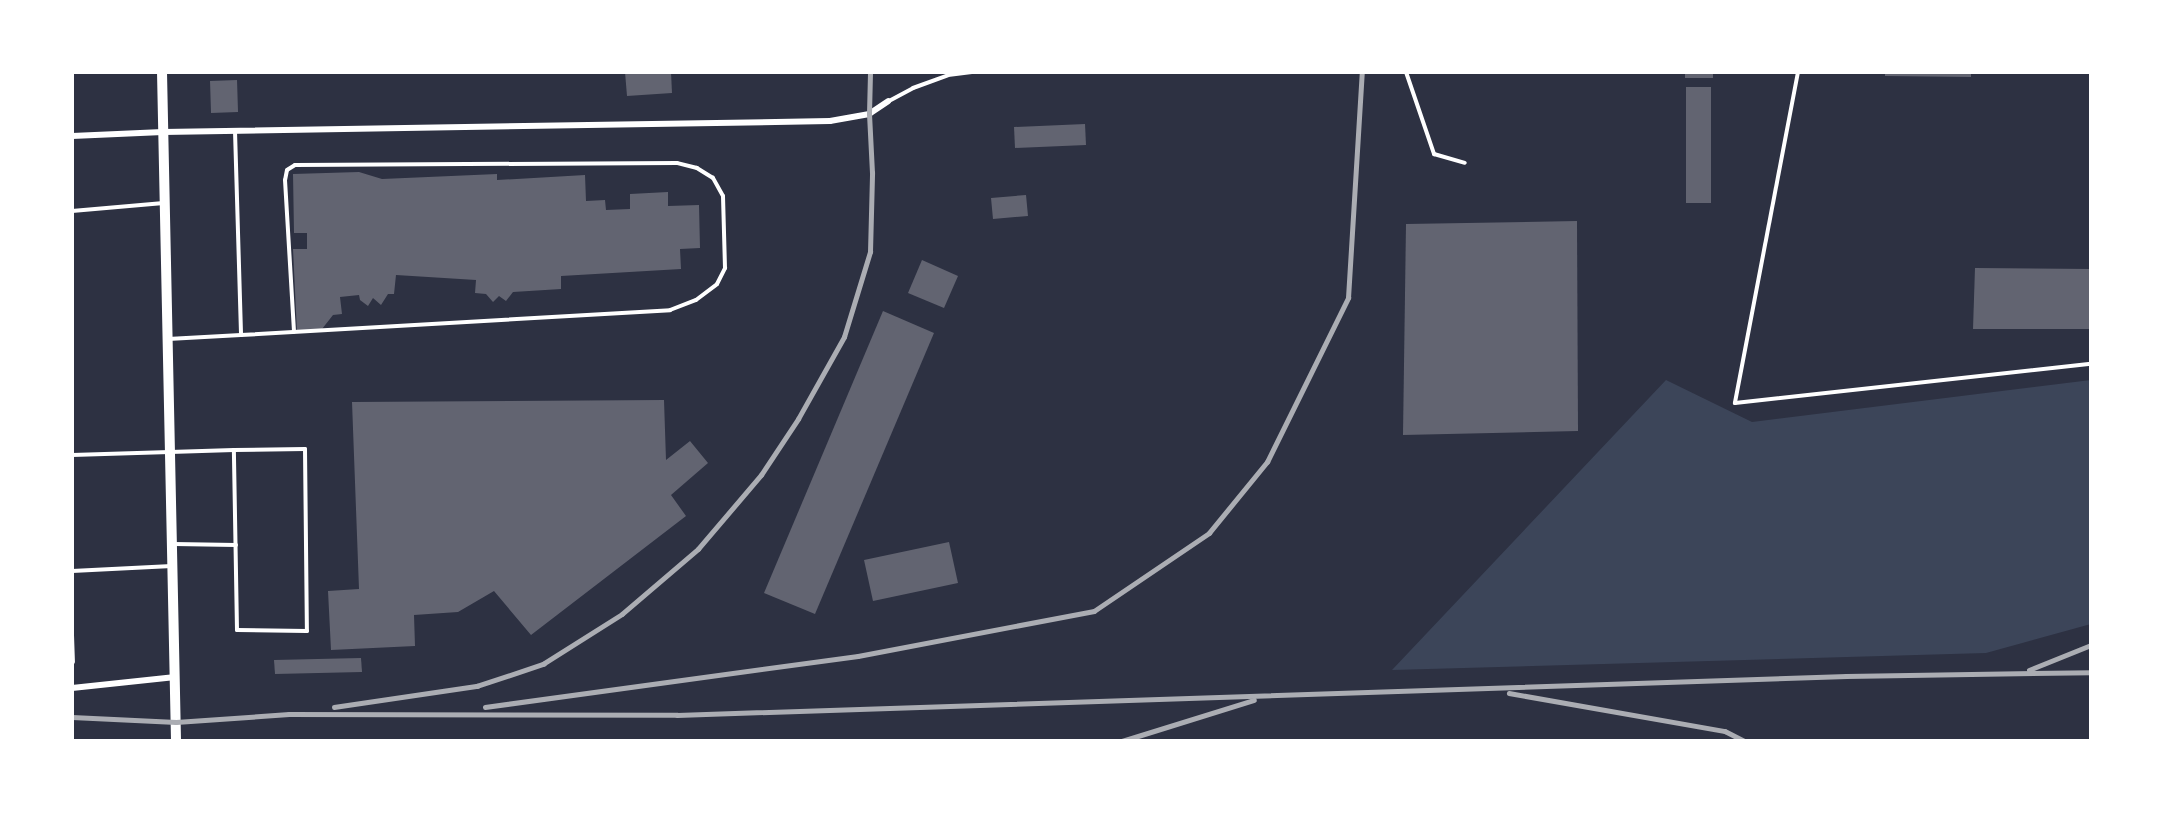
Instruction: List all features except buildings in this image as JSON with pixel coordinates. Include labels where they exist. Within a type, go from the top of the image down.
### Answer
[{"type":"main road","points":[[162,72],[177,741]]},
{"type":"street","points":[[72,136],[163,132],[831,121],[868,114],[888,101]]},
{"type":"street","points":[[72,688],[175,677]]},
{"type":"lane","points":[[888,101],[913,88],[948,75],[974,72]]},
{"type":"lane","points":[[1406,72],[1434,154],[1466,163]]},
{"type":"lane","points":[[1798,72],[1736,403],[2091,364]]},
{"type":"lane","points":[[236,131],[241,335]]},
{"type":"lane","points":[[167,339],[294,332],[670,310],[696,300],[717,284],[721,276],[724,268],[723,196],[713,178],[698,168],[677,162],[295,165],[287,170],[285,180],[294,332]]},
{"type":"lane","points":[[72,211],[165,203]]},
{"type":"lane","points":[[72,455],[234,450],[305,449],[307,630],[237,630],[234,450]]},
{"type":"lane","points":[[172,544],[236,545]]},
{"type":"lane","points":[[72,571],[172,566]]},
{"type":"lane","points":[[72,635],[73,662]]},
{"type":"shaded area","points":[[1666,380],[1752,422],[2091,380],[2091,624],[1986,653],[1392,670]]},
{"type":"railway","points":[[334,707],[477,686],[543,664],[622,614],[698,549],[761,475],[798,419],[844,337],[870,252],[872,173],[869,114],[870,72]]},
{"type":"railway","points":[[485,707],[858,656],[1094,611],[1209,533],[1267,462],[1348,298],[1362,72]]},
{"type":"railway","points":[[2029,670],[2091,645]]},
{"type":"railway","points":[[72,717],[176,722],[289,714],[677,715],[1846,676],[2091,672]]},
{"type":"railway","points":[[1509,693],[1725,731],[1745,741]]},
{"type":"railway","points":[[1122,741],[1254,700]]}]
